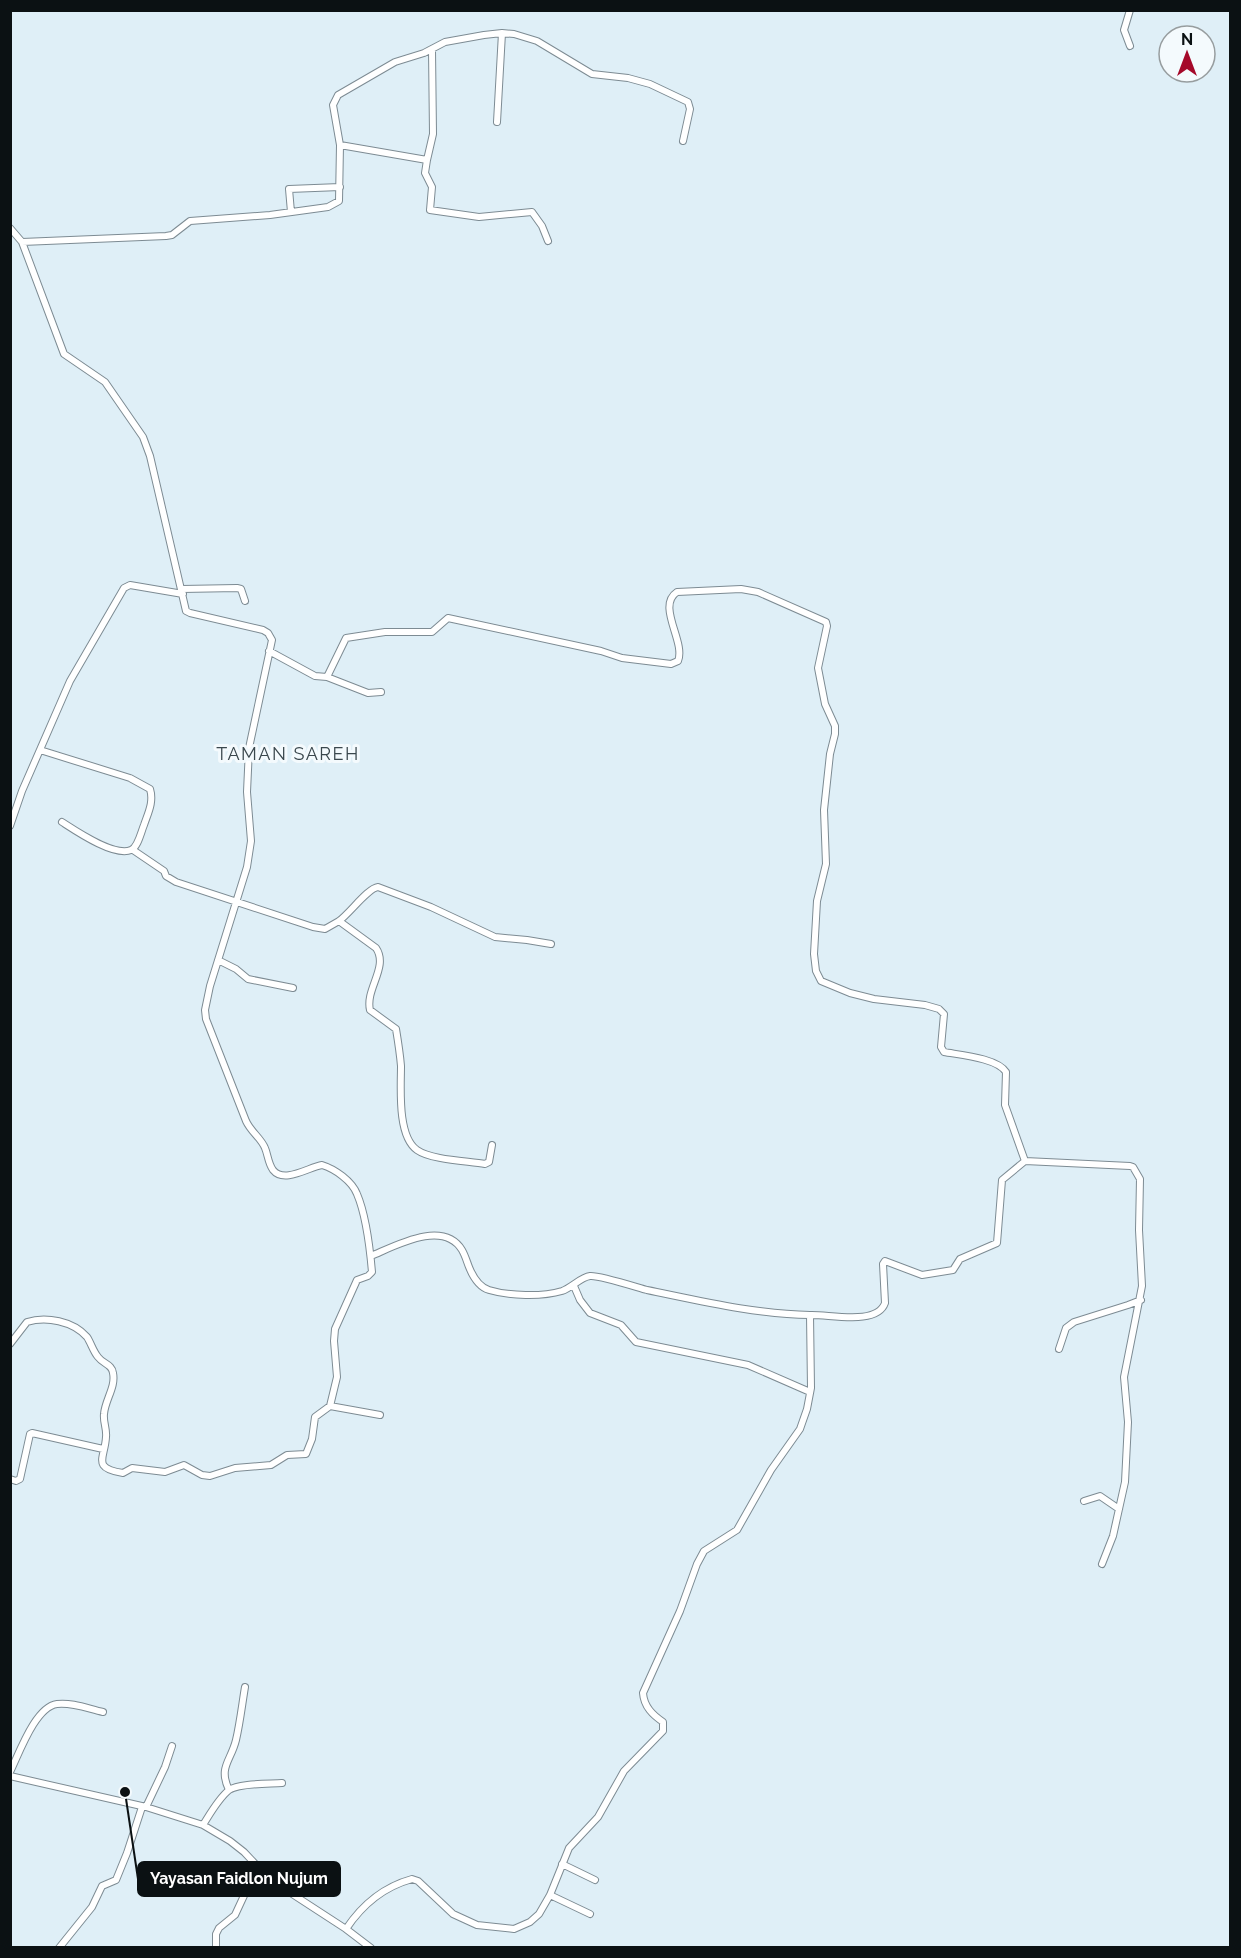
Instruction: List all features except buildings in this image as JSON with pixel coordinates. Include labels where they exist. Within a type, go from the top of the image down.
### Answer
[{"type":"street","points":[[1130,10],[1124,30],[1130,46]]},
{"type":"street","points":[[497,122],[502,33]]},
{"type":"street","points":[[22,242],[166,236],[172,235],[190,221],[333,206],[339,201],[340,187],[340,146],[333,105],[338,95],[386,67],[432,50],[445,42],[484,34],[514,34],[537,41],[592,74],[628,78],[650,84],[688,102],[690,109],[683,141]]},
{"type":"street","points":[[432,50],[433,134],[425,170],[432,187],[430,210],[479,217],[532,212],[542,226],[548,241]]},
{"type":"street","points":[[340,146],[428,160]]},
{"type":"street","points":[[291,212],[289,189],[340,187]]},
{"type":"street","points":[[10,228],[22,242],[64,354],[105,382],[143,437],[150,456],[186,611],[266,631],[272,640],[249,748],[247,792],[251,841],[247,867],[210,986],[205,1010],[206,1019],[250,1130],[262,1143],[273,1170],[277,1174],[288,1175],[322,1165],[329,1167],[349,1183],[357,1192],[371,1256],[371,1273],[357,1280],[336,1323],[334,1341],[337,1377],[330,1406],[315,1417],[310,1448],[304,1455],[287,1455],[271,1465],[235,1468],[215,1476],[202,1475],[184,1465],[165,1472],[132,1468],[118,1472],[103,1466],[101,1459],[106,1435],[104,1416],[113,1386],[111,1367],[98,1358],[87,1338],[76,1327],[59,1321],[33,1320],[22,1326],[10,1344]]},
{"type":"street","points":[[10,826],[22,791],[70,681],[124,588],[130,585],[183,592],[237,588],[241,589],[245,601]]},
{"type":"street","points":[[327,677],[346,638],[385,632],[432,632],[448,618],[622,657],[671,664],[678,661],[681,653],[670,608],[672,598],[677,592],[741,589],[758,592],[791,608],[823,619],[827,626],[818,668],[825,704],[835,726],[835,734],[830,754],[824,810],[826,864],[818,901],[814,954],[816,971],[822,981],[850,993],[874,999],[925,1005],[942,1011],[944,1014],[941,1047],[944,1052],[994,1063],[1004,1068],[1006,1072],[1005,1105],[1025,1161]]},
{"type":"street","points":[[269,651],[315,676],[327,677],[368,693],[381,692]]},
{"type":"street","points":[[40,750],[130,778],[150,789],[151,807],[133,850]]},
{"type":"street","points":[[62,822],[90,841],[110,848],[133,850],[176,882],[321,929],[350,913],[371,888],[378,887],[431,907],[495,937],[551,944]]},
{"type":"street","points":[[339,921],[376,948],[380,954],[381,961],[368,1002],[370,1010],[396,1029],[402,1116],[416,1150],[436,1156],[485,1164],[489,1162],[492,1145]]},
{"type":"street","points":[[218,960],[236,969],[248,979],[293,988]]},
{"type":"street","points":[[371,1256],[422,1237],[445,1236],[462,1249],[472,1275],[480,1285],[489,1290],[541,1294],[561,1291],[591,1276],[734,1307],[780,1314],[859,1317],[878,1312],[884,1306],[883,1262],[890,1262],[922,1275],[937,1274],[954,1269],[960,1258],[997,1244],[1002,1180],[1025,1161],[1118,1164],[1133,1167],[1140,1179],[1138,1230],[1142,1277],[1141,1300],[1124,1377],[1128,1422],[1125,1482],[1113,1536],[1102,1564]]},
{"type":"street","points":[[574,1286],[580,1300],[590,1313],[621,1325],[636,1342],[748,1365],[810,1392]]},
{"type":"street","points":[[1059,1348],[1066,1328],[1074,1322],[1141,1300]]},
{"type":"street","points":[[346,1929],[363,1905],[372,1898],[412,1879],[418,1881],[453,1914],[477,1924],[514,1929],[530,1922],[539,1914],[550,1895],[569,1848],[598,1816],[624,1771],[663,1731],[663,1722],[652,1714],[644,1700],[643,1693],[680,1611],[697,1564],[704,1551],[737,1530],[771,1470],[800,1429],[810,1392],[810,1315]]},
{"type":"street","points":[[330,1406],[380,1415]]},
{"type":"street","points":[[10,1479],[16,1481],[20,1479],[32,1433],[103,1449]]},
{"type":"street","points":[[1084,1501],[1100,1496],[1119,1509]]},
{"type":"street","points":[[229,1790],[224,1775],[226,1763],[235,1742],[245,1687]]},
{"type":"street","points":[[103,1712],[71,1705],[56,1704],[47,1707],[37,1718],[10,1774],[144,1807],[203,1825],[230,1841],[283,1888],[371,1947]]},
{"type":"street","points":[[59,1947],[92,1907],[102,1886],[116,1880],[144,1807],[165,1767],[172,1746]]},
{"type":"street","points":[[203,1825],[229,1790],[237,1787],[282,1783]]},
{"type":"street","points":[[562,1864],[595,1881]]},
{"type":"street","points":[[216,1947],[216,1934],[219,1928],[235,1915],[248,1887],[260,1869]]},
{"type":"street","points":[[550,1895],[590,1914]]},
{"type":"place","name":"Yayasan Faidlon Nujum","points":[[125,1792]]},
{"type":"district","name":"TAMAN SAREH","points":[[288,754]]}]
